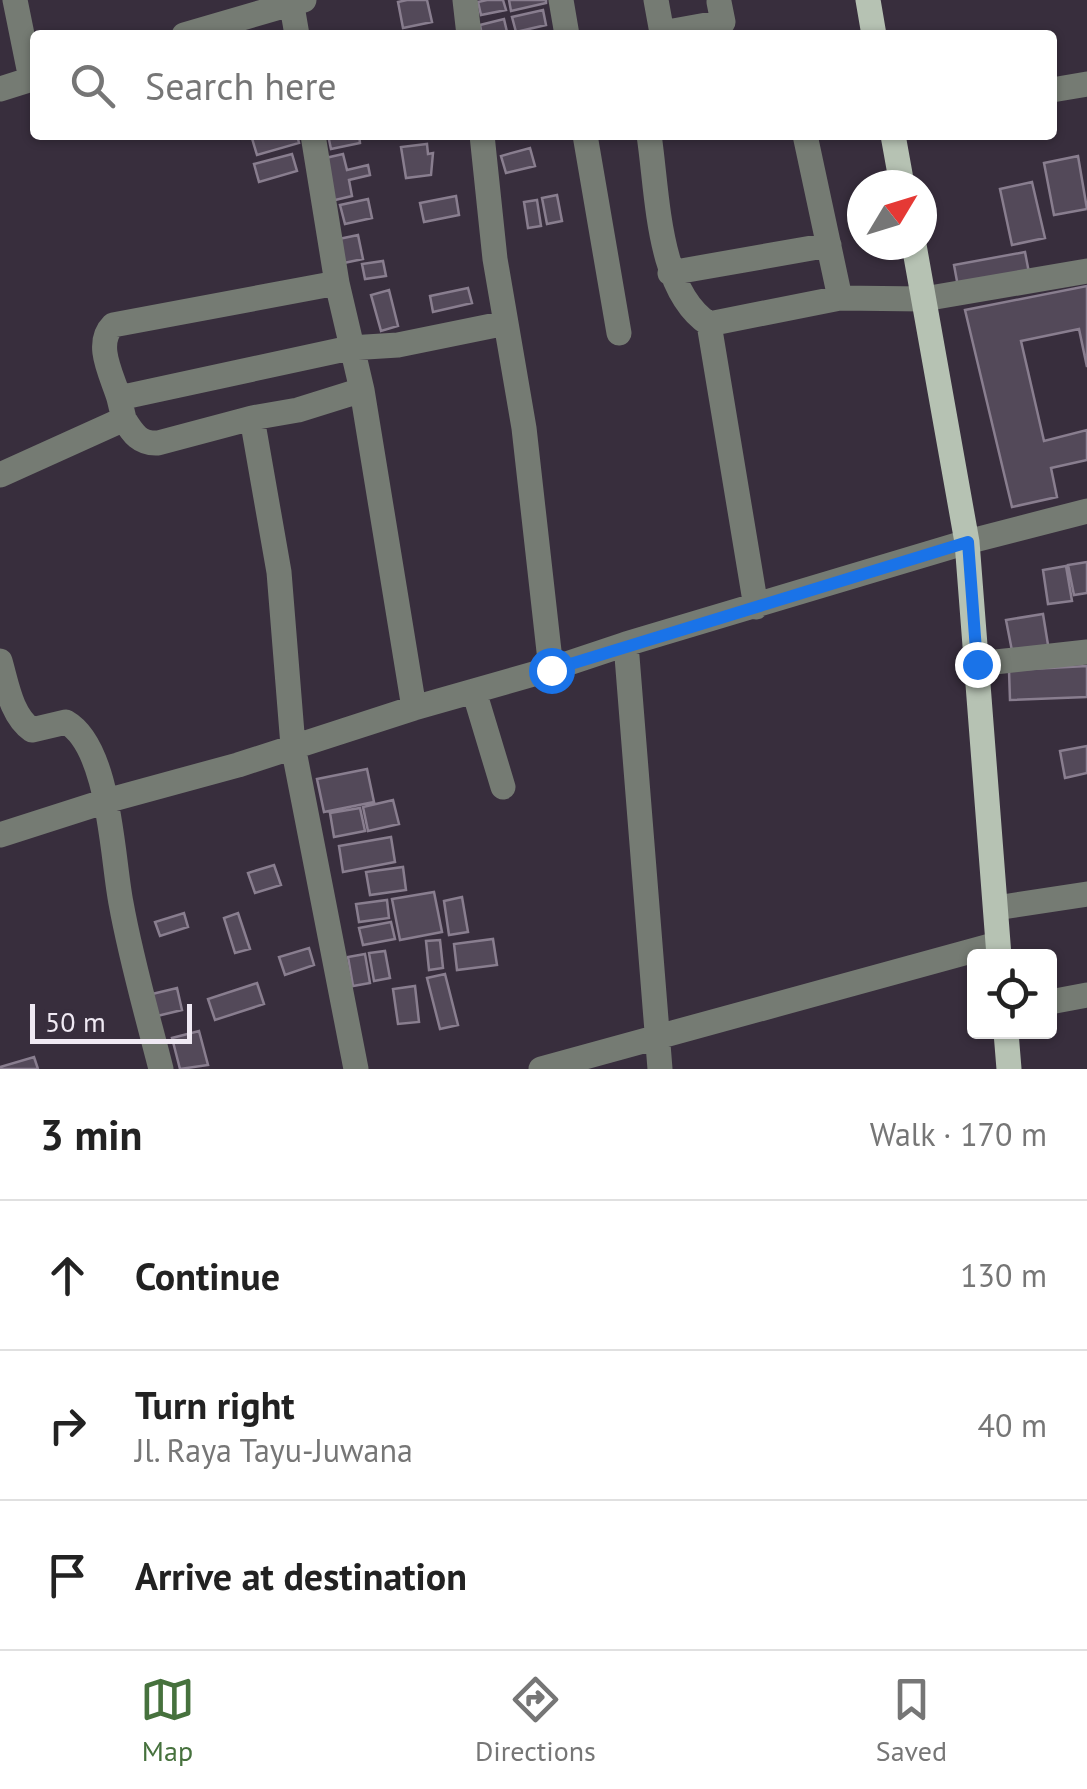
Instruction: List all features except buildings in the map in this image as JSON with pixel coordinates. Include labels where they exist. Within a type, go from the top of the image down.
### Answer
[{"type":"main road","points":[[868,0],[873,30]]},
{"type":"main road","points":[[894,140],[899,170]]},
{"type":"main road","points":[[917,260],[968,542],[998,949]]},
{"type":"main road","points":[[1007,1039],[1010,1069]]},
{"type":"street","points":[[15,0],[30,65]]},
{"type":"street","points":[[465,0],[469,30]]},
{"type":"street","points":[[561,0],[566,30]]},
{"type":"street","points":[[656,0],[661,30]]},
{"type":"street","points":[[200,30],[296,1],[297,30]]},
{"type":"street","points":[[679,30],[723,22],[722,1]]},
{"type":"street","points":[[0,88],[30,79]]},
{"type":"street","points":[[1057,89],[1087,84]]},
{"type":"street","points":[[314,140],[337,283],[362,390],[414,708]]},
{"type":"street","points":[[483,140],[495,259],[524,428],[551,670]]},
{"type":"street","points":[[586,140],[620,333]]},
{"type":"street","points":[[650,140],[670,273],[693,314],[709,324],[840,298],[924,299],[1087,271]]},
{"type":"street","points":[[806,140],[840,298]]},
{"type":"street","points":[[670,273],[829,245]]},
{"type":"street","points":[[337,283],[113,324],[103,336],[103,346],[122,409],[146,444],[298,410],[362,390]]},
{"type":"street","points":[[0,476],[122,409],[350,348],[398,345],[506,323]]},
{"type":"street","points":[[709,324],[756,607]]},
{"type":"street","points":[[252,418],[278,558],[293,746],[356,1069]]},
{"type":"street","points":[[0,835],[968,542],[1087,511]]},
{"type":"street","points":[[626,644],[660,1069]]},
{"type":"street","points":[[977,664],[1087,652]]},
{"type":"street","points":[[0,661],[12,702],[26,726],[32,730],[66,722],[81,733],[106,801],[120,902],[161,1069]]},
{"type":"street","points":[[474,692],[503,787]]},
{"type":"street","points":[[996,908],[1087,894]]},
{"type":"street","points":[[541,1069],[967,958]]},
{"type":"street","points":[[1057,1001],[1087,995]]},
{"type":"route","points":[[551,670],[968,542],[977,664]]}]
